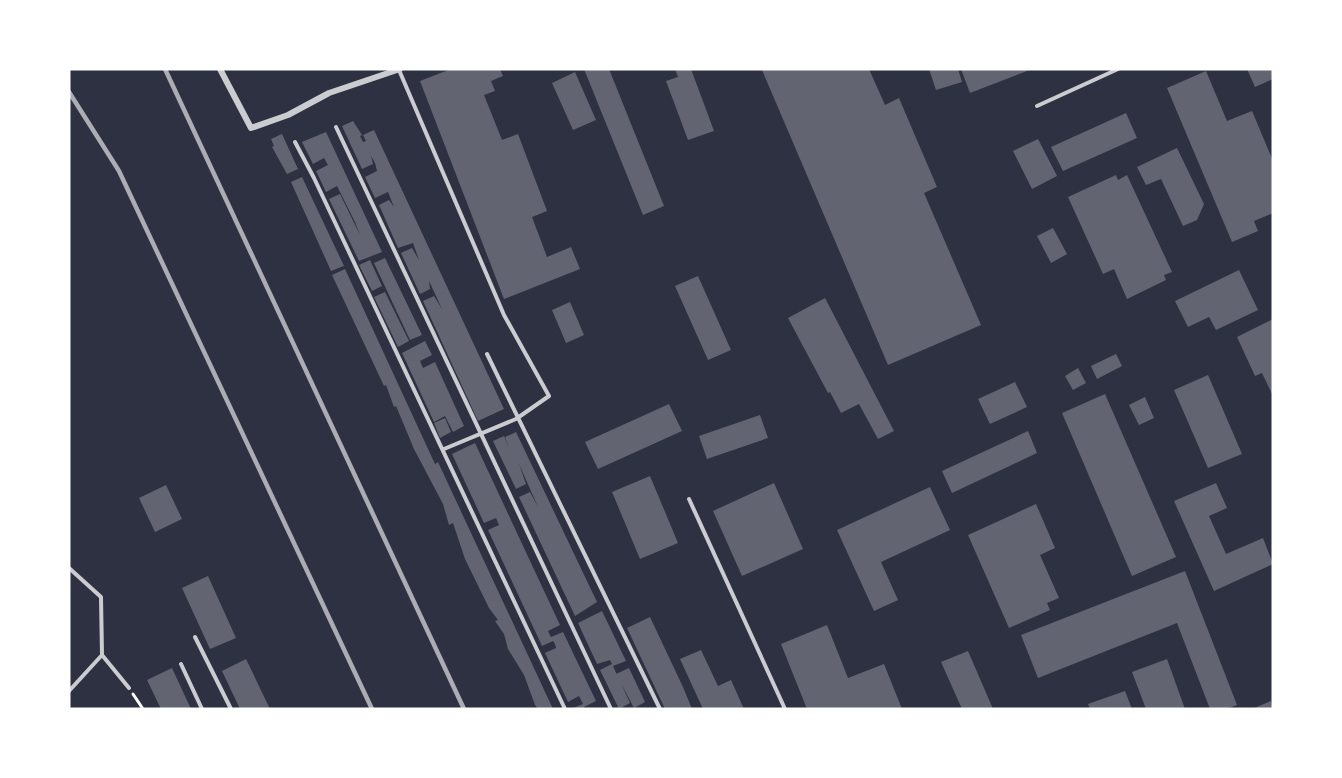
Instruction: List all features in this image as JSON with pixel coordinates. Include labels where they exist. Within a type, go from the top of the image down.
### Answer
[{"type":"street","points":[[220,69],[250,128],[288,115],[329,93],[399,69]]},
{"type":"lane","points":[[399,69],[504,315],[549,396],[516,418],[444,449]]},
{"type":"lane","points":[[1037,106],[1118,69]]},
{"type":"lane","points":[[336,127],[611,709]]},
{"type":"lane","points":[[295,142],[444,449],[565,709]]},
{"type":"lane","points":[[487,354],[516,418],[660,709]]},
{"type":"lane","points":[[689,499],[785,709]]},
{"type":"lane","points":[[69,568],[101,597],[102,655],[129,688]]},
{"type":"lane","points":[[195,637],[231,709]]},
{"type":"lane","points":[[69,691],[102,655]]},
{"type":"lane","points":[[181,664],[202,709]]},
{"type":"path","points":[[129,688],[143,709]]},
{"type":"building","points":[[451,69],[500,69],[503,76],[491,81],[495,91],[484,95],[502,140],[518,134],[547,211],[532,217],[547,257],[571,247],[580,269],[504,299],[420,81]]},
{"type":"building","points":[[584,69],[609,69],[664,206],[643,215]]},
{"type":"building","points":[[675,69],[691,69],[714,131],[688,140],[666,81],[678,77]]},
{"type":"building","points":[[869,69],[885,105],[899,98],[937,187],[924,193],[981,325],[888,365],[762,70]]},
{"type":"building","points":[[929,69],[958,69],[962,82],[936,90]]},
{"type":"building","points":[[961,69],[1032,69],[970,93]]},
{"type":"building","points":[[1247,69],[1273,69],[1273,79],[1255,87]]},
{"type":"building","points":[[1206,71],[1227,121],[1252,111],[1273,161],[1273,213],[1254,221],[1258,231],[1232,242],[1167,88]]},
{"type":"building","points":[[575,72],[596,120],[573,130],[552,83]]},
{"type":"building","points":[[1126,113],[1137,138],[1063,171],[1051,147]]},
{"type":"building","points":[[353,121],[362,135],[360,136],[363,142],[366,141],[363,135],[374,130],[504,409],[478,421],[423,301],[434,296],[442,309],[429,281],[430,289],[420,294],[401,253],[412,248],[419,260],[413,243],[398,248],[379,205],[389,200],[394,207],[388,192],[375,198],[365,177],[377,171],[375,163],[371,156],[373,164],[362,169],[342,126]]},
{"type":"building","points":[[326,132],[382,252],[359,261],[329,199],[340,194],[360,235],[355,222],[337,186],[326,192],[316,171],[328,165],[324,158],[313,164],[302,142]]},
{"type":"building","points":[[282,134],[298,169],[287,174],[272,147],[274,146],[271,139]]},
{"type":"building","points":[[1038,139],[1057,176],[1032,189],[1013,151]]},
{"type":"building","points":[[1177,148],[1204,204],[1197,220],[1183,226],[1161,179],[1146,185],[1137,167]]},
{"type":"building","points":[[1116,175],[1118,180],[1127,175],[1172,272],[1164,275],[1166,280],[1127,299],[1114,269],[1103,274],[1068,197]]},
{"type":"building","points":[[302,177],[344,266],[331,271],[291,182]]},
{"type":"building","points":[[1053,228],[1067,254],[1051,263],[1037,236]]},
{"type":"building","points":[[385,258],[422,335],[410,340],[374,263]]},
{"type":"building","points":[[370,260],[382,286],[372,291],[359,265]]},
{"type":"building","points":[[345,269],[435,464],[438,462],[553,709],[538,709],[535,705],[524,675],[495,621],[498,620],[489,608],[465,559],[453,523],[449,525],[443,504],[414,449],[396,406],[394,407],[386,385],[384,386],[332,275]]},
{"type":"building","points":[[1239,270],[1258,310],[1216,330],[1209,317],[1188,327],[1175,301]]},
{"type":"building","points":[[698,276],[731,350],[708,360],[675,286]]},
{"type":"building","points":[[385,292],[409,341],[398,347],[374,297]]},
{"type":"building","points":[[825,298],[894,431],[878,439],[859,404],[841,413],[788,318]]},
{"type":"building","points":[[570,302],[584,335],[566,343],[552,310]]},
{"type":"building","points":[[1273,319],[1273,396],[1262,373],[1255,376],[1237,337]]},
{"type":"building","points":[[425,341],[432,355],[420,361],[423,368],[435,362],[464,426],[453,432],[445,416],[434,422],[402,353]]},
{"type":"building","points":[[1116,354],[1122,366],[1097,379],[1091,366]]},
{"type":"building","points":[[1078,368],[1086,383],[1073,390],[1065,376]]},
{"type":"building","points":[[1208,375],[1242,454],[1208,468],[1174,390]]},
{"type":"building","points":[[1015,382],[1027,407],[990,424],[978,399]]},
{"type":"building","points":[[1105,394],[1176,557],[1132,576],[1062,413]]},
{"type":"building","points":[[1145,397],[1154,418],[1139,425],[1129,405]]},
{"type":"building","points":[[669,404],[682,431],[598,469],[585,442]]},
{"type":"building","points":[[760,415],[768,438],[707,459],[699,436]]},
{"type":"building","points":[[445,418],[451,432],[440,438],[434,423]]},
{"type":"building","points":[[1028,431],[1037,453],[952,493],[942,471]]},
{"type":"building","points":[[516,432],[597,602],[575,616],[519,497],[530,492],[538,507],[519,464],[526,484],[516,489],[493,441],[504,436],[509,448],[505,437]]},
{"type":"building","points":[[475,443],[560,625],[548,631],[551,637],[563,632],[596,701],[584,707],[585,709],[571,709],[583,704],[579,696],[568,702],[545,653],[556,648],[555,644],[553,641],[542,646],[488,530],[499,525],[496,518],[484,523],[452,454]]},
{"type":"building","points":[[650,476],[678,543],[640,559],[612,492]]},
{"type":"building","points":[[774,483],[803,549],[742,576],[713,511]]},
{"type":"building","points":[[1216,483],[1227,508],[1209,516],[1226,554],[1263,538],[1273,564],[1214,591],[1174,501]]},
{"type":"building","points":[[166,485],[182,519],[155,532],[139,498]]},
{"type":"building","points":[[930,487],[950,530],[881,562],[898,600],[874,611],[837,530]]},
{"type":"building","points":[[1036,504],[1055,548],[1040,555],[1059,598],[1047,603],[1050,610],[1009,628],[968,535]]},
{"type":"building","points":[[1185,571],[1237,705],[1226,709],[1210,709],[1177,623],[1038,678],[1021,635]]},
{"type":"building","points":[[208,576],[236,638],[210,649],[182,588]]},
{"type":"building","points":[[602,611],[626,661],[613,666],[630,703],[619,709],[600,670],[612,664],[610,660],[597,664],[578,623]]},
{"type":"building","points":[[650,617],[692,709],[665,709],[627,628]]},
{"type":"building","points":[[827,625],[848,678],[884,664],[902,709],[807,709],[781,644]]},
{"type":"building","points":[[701,650],[718,686],[731,680],[744,709],[703,709],[680,659]]},
{"type":"building","points":[[968,651],[993,709],[962,709],[941,662]]},
{"type":"building","points":[[246,659],[270,709],[240,709],[222,671]]},
{"type":"building","points":[[1167,659],[1185,709],[1146,709],[1132,672]]},
{"type":"building","points":[[172,668],[191,709],[161,709],[147,680]]},
{"type":"building","points":[[629,668],[645,702],[634,708],[616,674]]},
{"type":"building","points":[[1125,691],[1132,709],[1090,709],[1088,704]]},
{"type":"building","points":[[1271,701],[1273,709],[1252,709]]},
{"type":"railway","points":[[165,69],[464,709]]},
{"type":"railway","points":[[69,92],[119,171],[372,709]]}]
